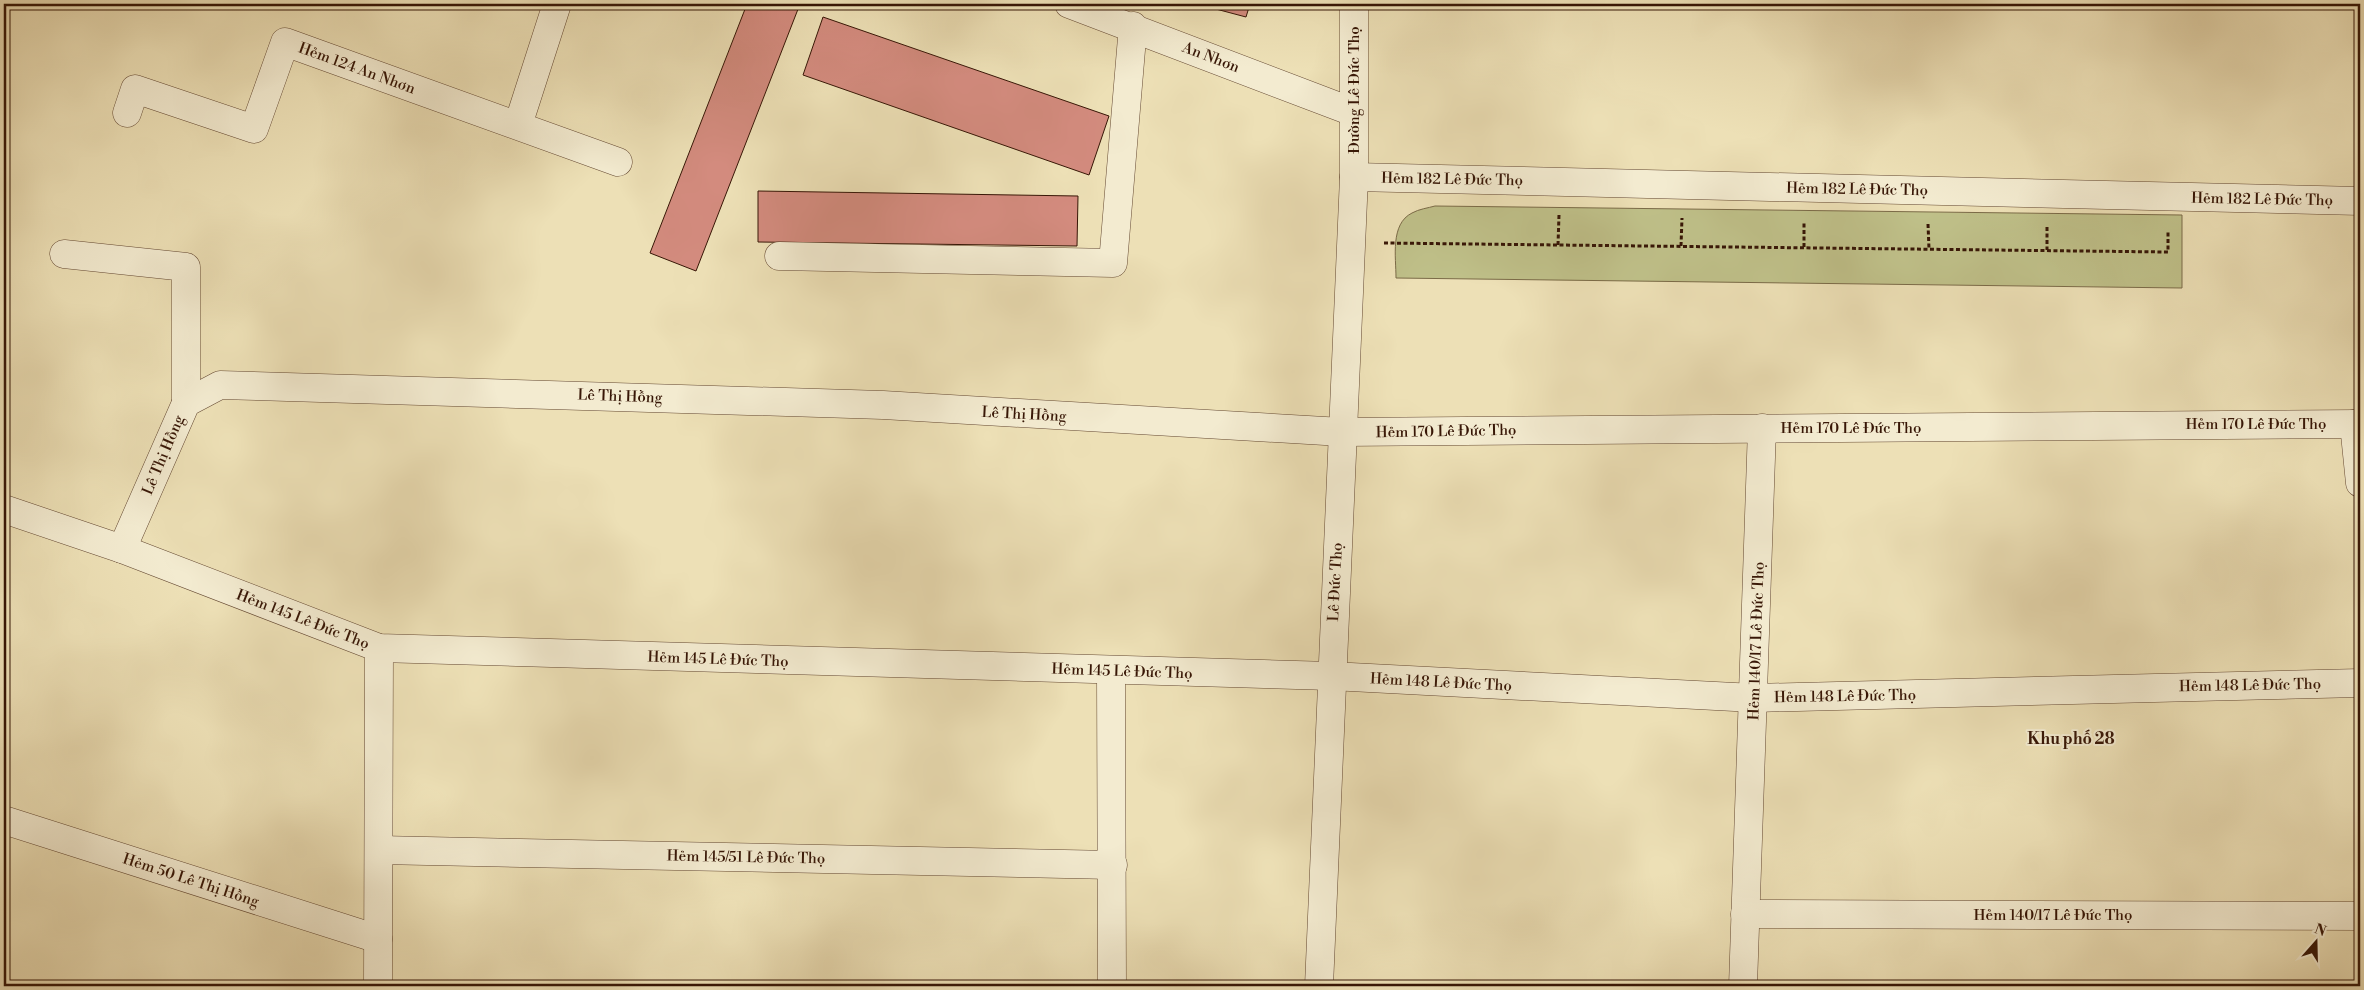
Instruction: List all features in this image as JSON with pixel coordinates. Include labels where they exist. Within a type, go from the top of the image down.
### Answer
[{"type":"street","points":[[518,125],[558,4]]},
{"type":"street","name":"An Nhơn","points":[[1069,4],[1133,26],[1353,112]]},
{"type":"street","name":"Đường Lê Đức Thọ","points":[[1354,4],[1354,177]]},
{"type":"street","points":[[779,256],[1113,263],[1133,26]]},
{"type":"street","name":"Hẻm 124 An Nhơn","points":[[127,113],[135,89],[254,129],[285,42],[618,162]]},
{"type":"street","name":"Hẻm 182 Lê Đức Thọ","points":[[1354,177],[2360,201]]},
{"type":"street","name":"Lê Đức Thọ","points":[[1319,986],[1354,177]]},
{"type":"street","points":[[64,254],[186,266],[186,403]]},
{"type":"street","name":"Lê Thị Hồng","points":[[122,549],[186,403],[220,385],[883,405],[1342,432]]},
{"type":"street","points":[[2357,424],[2360,483]]},
{"type":"street","name":"Hẻm 170 Lê Đức Thọ","points":[[1342,432],[2357,424]]},
{"type":"street","name":"Hẻm 140/17 Lê Đức Thọ","points":[[1743,986],[1762,428]]},
{"type":"street","points":[[4,509],[122,549]]},
{"type":"street","name":"Hẻm 145 Lê Đức Thọ","points":[[122,549],[379,648],[1331,676]]},
{"type":"street","points":[[378,986],[379,648]]},
{"type":"street","points":[[1112,671],[1112,986]]},
{"type":"street","name":"Hẻm 148 Lê Đức Thọ","points":[[1331,676],[1754,698],[2360,682]]},
{"type":"street","name":"Hẻm 50 Lê Thị Hồng","points":[[4,820],[378,939]]},
{"type":"street","name":"Hẻm 145/51 Lê Đức Thọ","points":[[379,850],[1113,865]]},
{"type":"street","name":"Hẻm 140/17 Lê Đức Thọ","points":[[1745,914],[2360,916]]},
{"type":"path","points":[[1350,242],[2168,252],[2168,196]]},
{"type":"green space","points":[[1435,206],[2182,215],[2182,288],[1396,278],[1395,251],[1400,225],[1412,213]]},
{"type":"green space","points":[[2359,247],[2360,405],[2358,405]]},
{"type":"building","points":[[747,4],[800,4],[696,271],[650,253]]},
{"type":"building","points":[[1197,4],[1250,4],[1246,17]]},
{"type":"building","points":[[823,17],[1109,116],[1089,175],[803,75]]},
{"type":"building","points":[[758,191],[1078,196],[1077,246],[758,242]]},
{"type":"district","name":"Khu phố 28","points":[[2071,738]]}]
